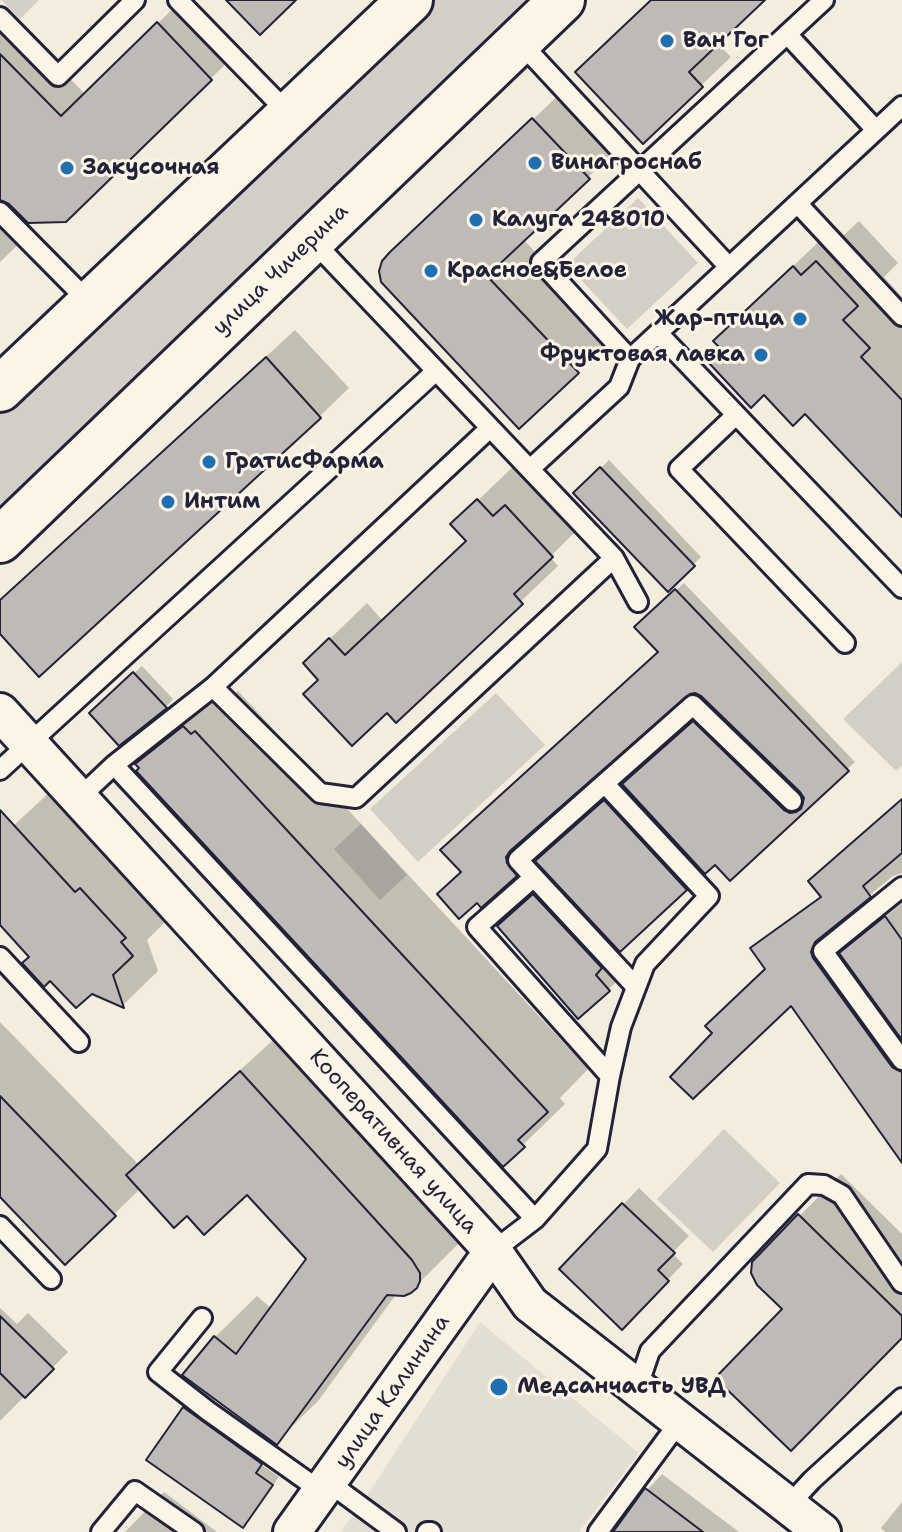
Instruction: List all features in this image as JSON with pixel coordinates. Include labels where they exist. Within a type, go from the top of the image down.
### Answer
[{"type":"street","points":[[0,389],[410,0]]},
{"type":"street","name":"улица Чичерина","points":[[0,540],[562,0]]},
{"type":"street","name":"Кооперативная улица","points":[[0,712],[493,1251],[530,1304],[822,1532]]},
{"type":"street","name":"улица Калинина","points":[[292,1532],[493,1251]]},
{"type":"lane","points":[[0,17],[58,76],[135,0]]},
{"type":"lane","points":[[178,0],[290,115]]},
{"type":"lane","points":[[630,359],[541,262],[824,0]]},
{"type":"lane","points":[[787,34],[876,130]]},
{"type":"lane","points":[[519,41],[729,267]]},
{"type":"lane","points":[[530,469],[619,387],[630,359],[902,106]]},
{"type":"lane","points":[[798,204],[902,316]]},
{"type":"lane","points":[[0,212],[90,303]]},
{"type":"lane","points":[[312,240],[614,558],[638,602]]},
{"type":"lane","points":[[658,333],[902,588]]},
{"type":"lane","points":[[0,770],[436,371]]},
{"type":"lane","points":[[736,415],[679,469],[845,643]]},
{"type":"lane","points":[[78,799],[114,765],[213,687],[490,428]]},
{"type":"lane","points":[[213,687],[320,793],[356,798],[614,558]]},
{"type":"lane","points":[[636,987],[518,860],[693,705],[792,801]]},
{"type":"lane","points":[[114,765],[535,1219]]},
{"type":"lane","points":[[493,1251],[535,1219],[597,1149],[621,1027],[645,964],[709,896],[605,784]]},
{"type":"lane","points":[[534,877],[477,927],[610,1076]]},
{"type":"lane","points":[[901,891],[823,951],[902,1060]]},
{"type":"lane","points":[[0,957],[79,1042]]},
{"type":"lane","points":[[637,1389],[650,1351],[808,1184],[824,1185],[842,1195],[902,1283]]},
{"type":"lane","points":[[0,1226],[51,1279]]},
{"type":"lane","points":[[202,1318],[158,1372],[208,1411],[396,1532]]},
{"type":"lane","points":[[788,1506],[902,1398]]},
{"type":"lane","points":[[598,1532],[680,1421]]},
{"type":"lane","points":[[101,1532],[135,1491],[194,1532]]},
{"type":"shaded area","points":[[1,0],[39,0],[20,19]]},
{"type":"shaded area","points":[[410,0],[569,0],[0,544],[0,389]]},
{"type":"shaded area","points":[[638,198],[698,263],[627,329],[567,265]]},
{"type":"shaded area","points":[[902,662],[902,766],[896,771],[843,719]]},
{"type":"shaded area","points":[[496,693],[545,745],[418,862],[370,809]]},
{"type":"shaded area","points":[[361,824],[407,875],[380,900],[334,849]]},
{"type":"shaded area","points":[[724,1129],[780,1183],[713,1252],[657,1199]]},
{"type":"shaded area","name":"Медсанчасть УВД","points":[[480,1322],[639,1453],[579,1532],[340,1532],[361,1505]]},
{"type":"building","points":[[226,0],[296,0],[260,35]]},
{"type":"building","points":[[651,0],[765,0],[689,72],[703,87],[643,144],[575,72]]},
{"type":"building","points":[[157,22],[212,80],[66,222],[28,223],[9,204],[0,200],[0,54],[61,116]]},
{"type":"building","points":[[532,118],[590,179],[487,276],[579,373],[519,429],[381,282],[379,271],[382,261],[390,252]]},
{"type":"building","points":[[816,261],[858,306],[843,320],[870,348],[861,357],[902,400],[902,517],[805,414],[793,426],[764,395],[751,408],[709,363],[722,350],[713,341],[793,266],[801,275]]},
{"type":"building","points":[[266,357],[321,418],[39,677],[0,634],[0,600]]},
{"type":"building","points":[[600,467],[695,566],[668,592],[573,493]]},
{"type":"building","points":[[477,499],[493,516],[505,505],[553,557],[514,594],[523,604],[396,723],[387,713],[352,746],[303,694],[318,680],[303,663],[329,638],[345,655],[466,541],[450,524]]},
{"type":"building","points":[[675,589],[849,771],[730,881],[715,865],[705,874],[622,784],[693,721],[784,810],[790,813],[801,809],[804,798],[701,696],[690,694],[510,851],[506,857],[507,863],[517,876],[481,908],[477,903],[459,919],[437,894],[461,872],[440,850],[658,652],[634,627]]},
{"type":"building","points":[[133,672],[167,708],[119,746],[89,713]]},
{"type":"building","points":[[183,726],[191,734],[195,731],[548,1112],[518,1140],[525,1147],[503,1167],[136,771],[139,768],[135,764]]},
{"type":"building","points":[[902,799],[902,853],[863,886],[871,897],[815,942],[811,952],[892,1067],[902,1072],[902,1163],[791,1006],[693,1099],[670,1077],[712,1033],[705,1026],[765,969],[750,948],[821,897],[808,881]]},
{"type":"building","points":[[604,800],[687,890],[620,952],[535,861]]},
{"type":"building","points":[[0,810],[75,892],[80,888],[126,938],[121,942],[133,956],[113,975],[124,1008],[92,994],[76,1008],[50,981],[44,987],[22,963],[29,957],[0,925]]},
{"type":"building","points":[[533,894],[602,968],[596,975],[610,991],[578,1019],[497,926]]},
{"type":"building","points":[[885,916],[902,940],[902,1040],[839,953]]},
{"type":"building","points":[[240,1071],[412,1260],[420,1273],[417,1288],[411,1293],[404,1296],[387,1295],[277,1445],[182,1375],[214,1336],[236,1354],[306,1259],[247,1195],[204,1235],[187,1216],[174,1228],[126,1175]]},
{"type":"building","points":[[0,1096],[116,1216],[65,1265],[0,1197]]},
{"type":"building","points":[[622,1203],[675,1253],[658,1270],[669,1281],[622,1330],[559,1269]]},
{"type":"building","points":[[798,1214],[902,1316],[902,1338],[791,1451],[715,1378],[782,1309],[757,1285],[751,1273],[752,1262]]},
{"type":"building","points":[[0,1316],[54,1369],[25,1398],[0,1373]]},
{"type":"building","points":[[183,1407],[262,1464],[256,1473],[273,1485],[243,1528],[146,1460]]},
{"type":"building","points":[[645,1488],[703,1532],[613,1532]]},
{"type":"place","name":"Ван Гог","points":[[667,41]]},
{"type":"place","name":"Винагроснаб","points":[[535,163]]},
{"type":"place","name":"Закусочная","points":[[67,168]]},
{"type":"place","name":"Калуга 248010","points":[[476,220]]},
{"type":"place","name":"Красное&Белое","points":[[431,271]]},
{"type":"place","name":"Жар-птица","points":[[800,319]]},
{"type":"place","name":"Фруктовая лавка","points":[[761,355]]},
{"type":"place","name":"ГратисФарма","points":[[209,462]]},
{"type":"place","name":"Интим","points":[[168,502]]},
{"type":"place","name":"Медсанчасть УВД","points":[[499,1387]]}]
